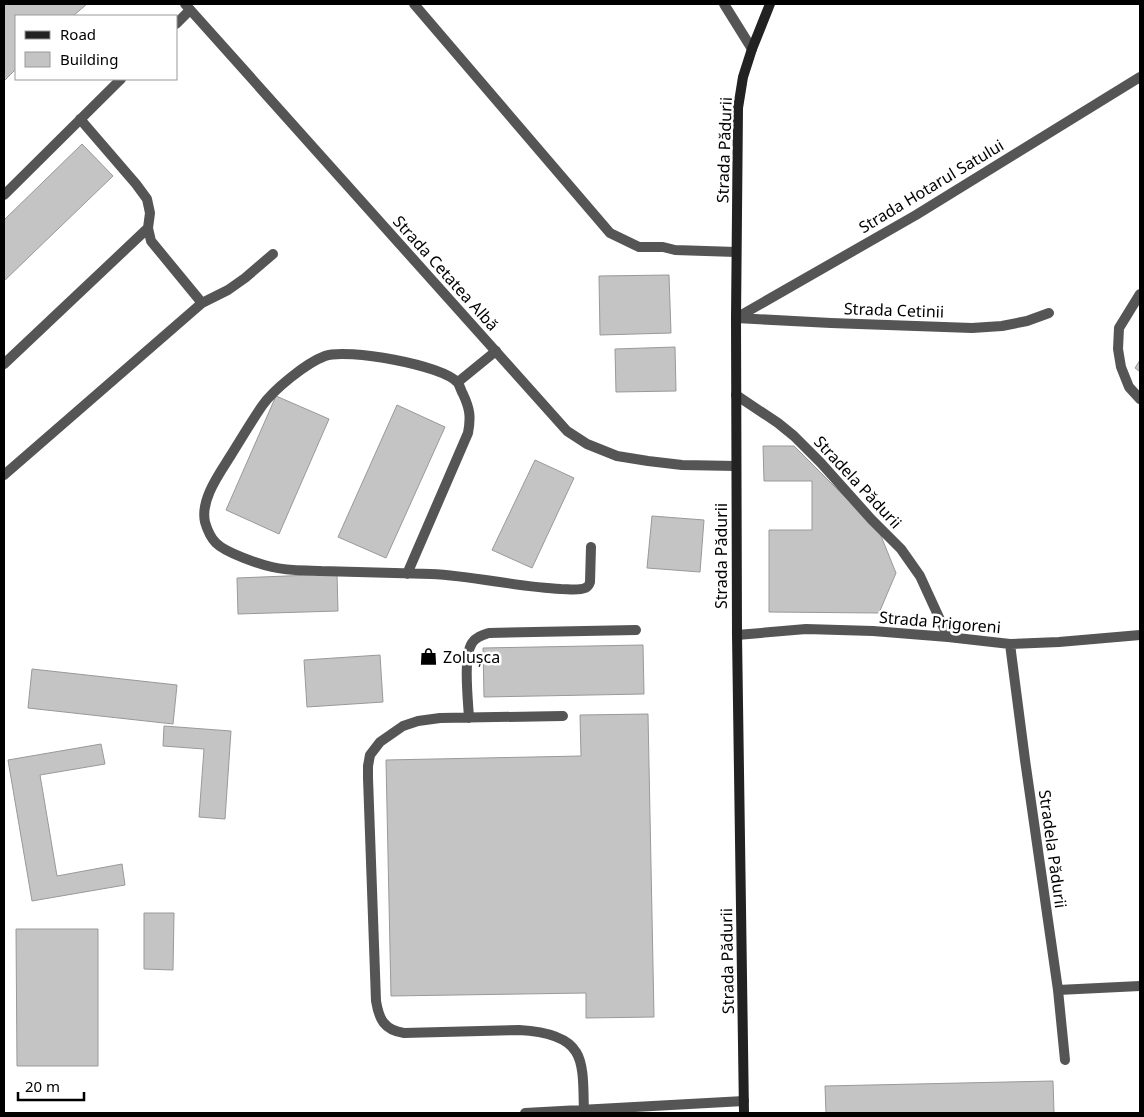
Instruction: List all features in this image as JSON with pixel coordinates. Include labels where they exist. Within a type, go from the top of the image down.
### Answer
[{"type":"main road","name":"Strada Pădurii","points":[[744,1113],[737,635],[736,252],[738,108],[743,77],[752,48],[770,4]]},
{"type":"street","points":[[414,4],[610,233],[639,247],[736,252]]},
{"type":"street","points":[[724,4],[752,48]]},
{"type":"street","points":[[178,21],[188,7]]},
{"type":"street","name":"Strada Cetatea Albă","points":[[188,7],[567,430],[587,444],[617,456],[682,465],[736,466]]},
{"type":"street","name":"Strada Hotarul Satului","points":[[736,318],[916,215],[1140,77]]},
{"type":"street","points":[[4,195],[120,80]]},
{"type":"street","points":[[80,119],[147,198],[150,214],[148,228],[151,241],[202,303]]},
{"type":"street","points":[[4,364],[148,228]]},
{"type":"street","points":[[4,475],[202,303],[228,290],[246,278],[273,254]]},
{"type":"street","points":[[1140,294],[1119,328],[1118,349],[1120,367],[1129,387],[1140,399]]},
{"type":"street","name":"Strada Cetinii","points":[[736,318],[972,328],[1002,326],[1027,321],[1049,313]]},
{"type":"street","points":[[458,382],[496,351]]},
{"type":"street","points":[[407,574],[468,433],[470,415],[466,402],[458,382],[439,372],[370,355],[341,353],[325,356],[288,379],[262,405],[212,486],[205,508],[205,521],[216,543],[230,552],[274,568],[407,574],[432,574],[538,588],[581,589],[586,588],[590,582],[591,547]]},
{"type":"street","name":"Stradela Pădurii","points":[[736,395],[794,436],[901,549],[920,576],[948,637]]},
{"type":"street","name":"Strada Prigoreni","points":[[737,635],[806,629],[873,631],[1010,644],[1140,635]]},
{"type":"street","points":[[469,718],[468,651],[473,641],[481,636],[489,633],[636,630]]},
{"type":"street","name":"Stradela Pădurii","points":[[1010,644],[1058,990],[1065,1060]]},
{"type":"street","points":[[563,716],[440,718],[418,721],[403,726],[380,742],[370,755],[368,778],[376,1001],[381,1020],[395,1032],[519,1030],[538,1031],[555,1036],[576,1050],[580,1060],[584,1110]]},
{"type":"street","points":[[1058,990],[1140,986]]},
{"type":"street","points":[[525,1113],[600,1111],[744,1101]]},
{"type":"building","points":[[4,4],[87,4],[74,15],[15,15],[15,70],[4,81]]},
{"type":"building","points":[[82,144],[113,176],[4,281],[4,220]]},
{"type":"building","points":[[669,275],[671,333],[600,335],[599,276]]},
{"type":"building","points":[[675,347],[676,391],[616,392],[615,349]]},
{"type":"building","points":[[1140,360],[1140,372],[1135,368]]},
{"type":"building","points":[[276,396],[329,419],[279,534],[226,510]]},
{"type":"building","points":[[397,405],[445,427],[386,558],[338,537]]},
{"type":"building","points":[[763,446],[794,446],[879,531],[896,573],[879,613],[769,612],[769,530],[812,530],[812,481],[764,481]]},
{"type":"building","points":[[535,460],[574,478],[532,568],[492,550]]},
{"type":"building","points":[[652,516],[704,520],[700,572],[647,568]]},
{"type":"building","points":[[337,574],[338,611],[238,614],[237,578]]},
{"type":"building","points":[[643,645],[644,694],[484,697],[483,648]]},
{"type":"building","points":[[380,655],[383,702],[307,707],[304,660]]},
{"type":"building","points":[[32,669],[177,685],[173,724],[28,708]]},
{"type":"building","points":[[648,714],[654,1017],[586,1018],[586,993],[391,996],[386,760],[581,756],[580,715]]},
{"type":"building","points":[[164,726],[231,731],[225,819],[199,817],[204,749],[163,746]]},
{"type":"building","points":[[101,744],[105,764],[40,775],[57,876],[122,864],[125,885],[32,901],[8,760]]},
{"type":"building","points":[[144,913],[174,913],[173,970],[144,969]]},
{"type":"building","points":[[16,929],[98,929],[98,1066],[17,1066]]},
{"type":"building","points":[[1053,1081],[1054,1113],[826,1113],[825,1086]]},
{"type":"place","name":"Zolușca","points":[[429,657]]}]
